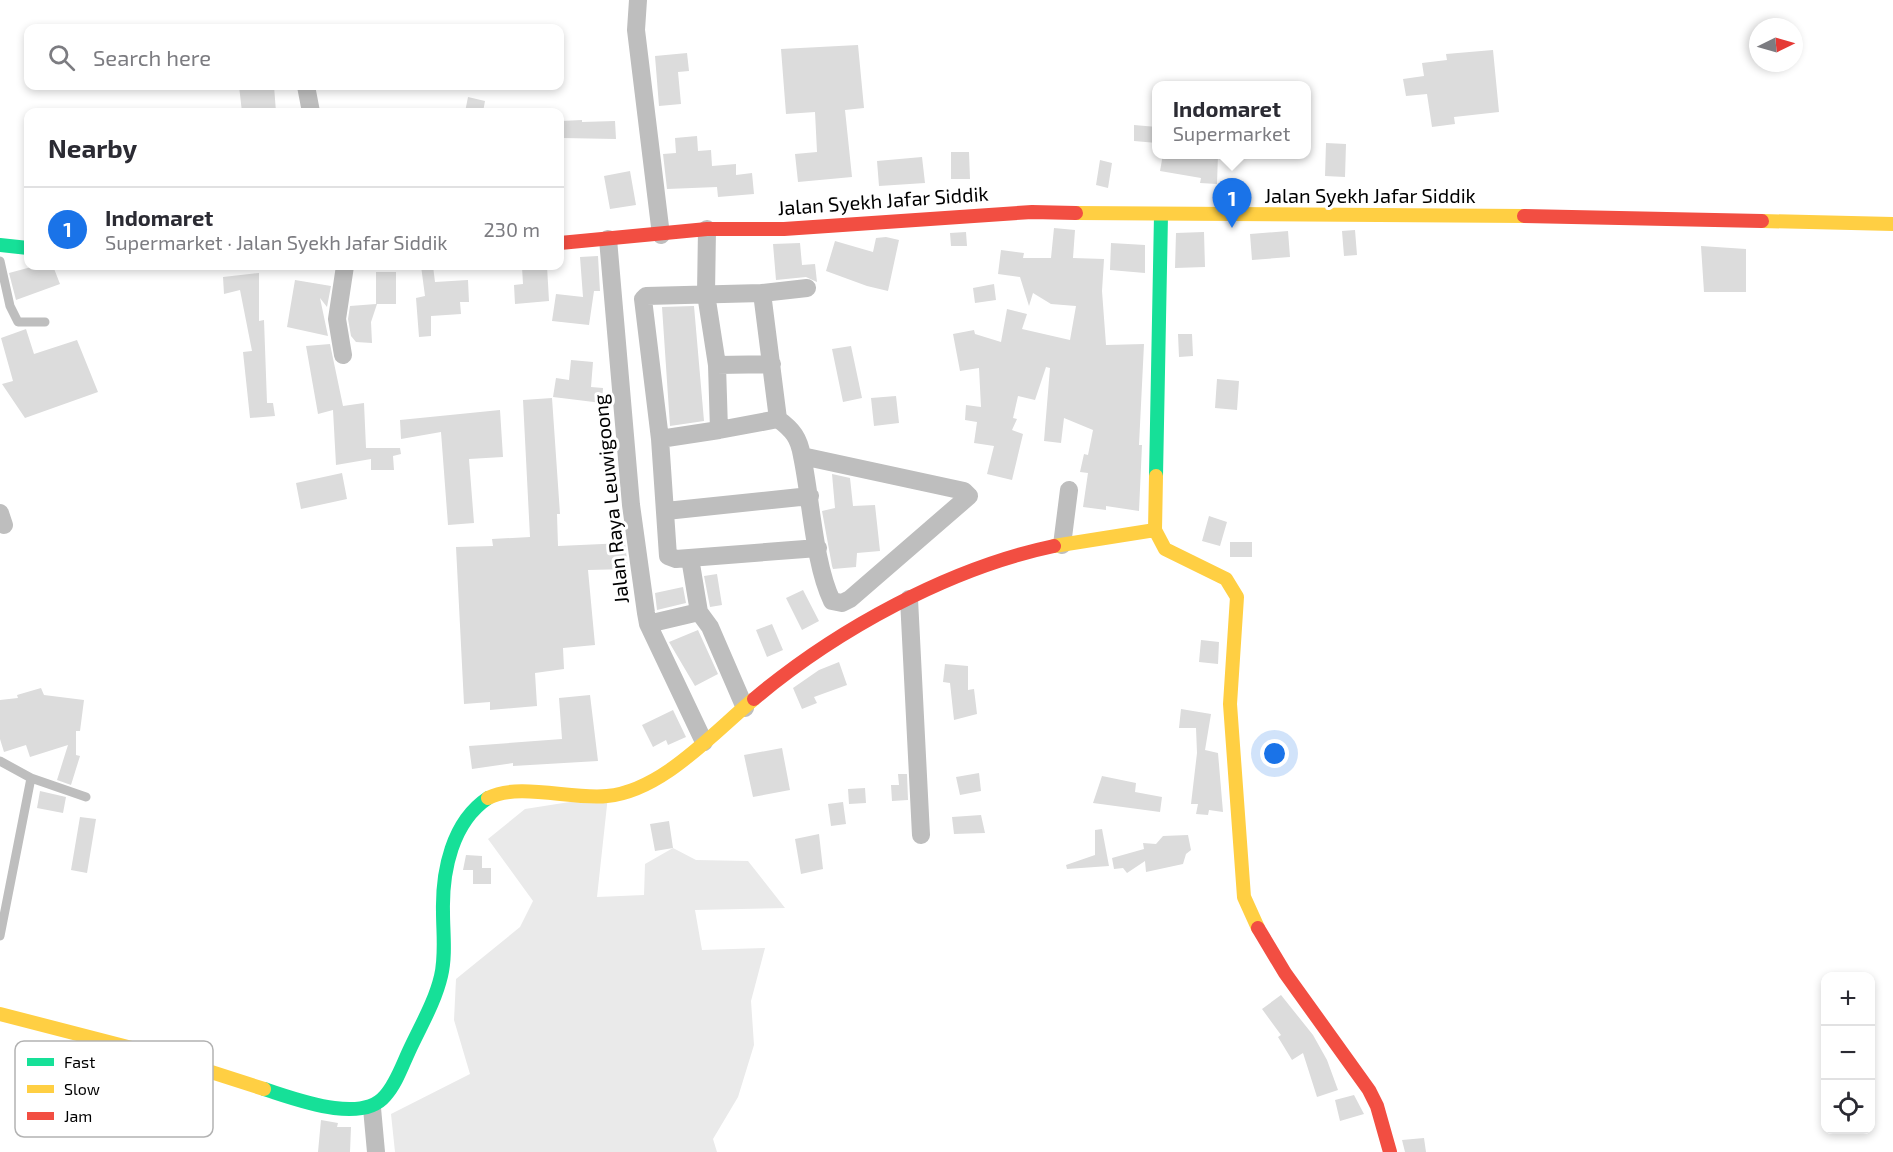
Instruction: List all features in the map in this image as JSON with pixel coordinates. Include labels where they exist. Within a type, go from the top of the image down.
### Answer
[{"type":"street","points":[[638,0],[636,30],[661,235]]},
{"type":"street","points":[[307,90],[310,108]]},
{"type":"street","name":"Jalan Syekh Jafar Siddik","points":[[564,243],[707,229],[784,229],[998,213],[1451,215],[1893,224]]},
{"type":"street","points":[[1161,215],[1155,530],[1165,549],[1226,579],[1237,597],[1230,704],[1244,897],[1252,916],[1278,960],[1370,1090],[1390,1152]]},
{"type":"street","points":[[707,229],[706,294],[717,365],[719,430]]},
{"type":"street","name":"Jalan Raya Leuwigoong","points":[[608,239],[631,505],[648,624],[704,742]]},
{"type":"street","points":[[0,245],[24,248]]},
{"type":"street","points":[[343,355],[337,319],[344,270]]},
{"type":"street","points":[[807,288],[762,293],[646,296],[643,299],[660,439],[666,511],[666,554],[672,559],[818,548]]},
{"type":"street","points":[[762,293],[778,419],[795,433],[802,456],[827,592],[832,601],[842,603],[850,599],[969,496],[964,490],[802,456]]},
{"type":"street","points":[[717,365],[772,364]]},
{"type":"street","points":[[660,439],[778,419]]},
{"type":"street","points":[[1062,544],[1070,490]]},
{"type":"street","points":[[666,511],[810,496]]},
{"type":"street","points":[[213,1071],[312,1102],[351,1109],[372,1108],[388,1093],[441,977],[445,880],[456,840],[472,809],[494,793],[525,792],[608,796],[625,793],[659,775],[704,742],[778,680],[930,587],[1008,558],[1062,544],[1155,530]]},
{"type":"street","points":[[690,558],[699,612],[710,627],[744,708]]},
{"type":"street","points":[[909,599],[921,835]]},
{"type":"street","points":[[648,624],[699,612]]},
{"type":"street","points":[[0,1014],[115,1041]]},
{"type":"street","points":[[372,1108],[376,1152]]},
{"type":"lane","points":[[0,261],[10,306],[18,322],[45,322]]},
{"type":"lane","points":[[0,761],[31,778],[86,797]]},
{"type":"lane","points":[[0,936],[31,778]]},
{"type":"shaded area","points":[[608,796],[597,897],[644,895],[645,864],[673,848],[696,860],[748,861],[785,908],[695,910],[702,950],[765,948],[751,1001],[754,1045],[738,1097],[713,1139],[717,1152],[395,1152],[391,1114],[470,1074],[454,1020],[456,979],[520,927],[533,901],[488,839],[525,809]]},
{"type":"building","points":[[858,45],[864,108],[845,110],[852,177],[798,182],[795,154],[817,152],[815,112],[786,114],[781,49]]},
{"type":"building","points":[[1493,50],[1499,112],[1454,117],[1455,124],[1432,127],[1427,94],[1406,96],[1403,79],[1424,76],[1422,63],[1447,60],[1446,54]]},
{"type":"building","points":[[687,53],[689,71],[678,72],[681,104],[659,106],[655,56]]},
{"type":"building","points":[[239,90],[274,90],[276,108],[242,108]]},
{"type":"building","points":[[468,97],[485,101],[484,108],[466,108]]},
{"type":"building","points":[[564,121],[615,121],[616,139],[564,138]]},
{"type":"building","points":[[1134,125],[1152,127],[1152,143],[1134,141]]},
{"type":"building","points":[[697,136],[698,151],[711,150],[712,166],[736,164],[736,175],[752,173],[754,194],[718,197],[717,187],[667,189],[663,154],[676,153],[675,138]]},
{"type":"building","points":[[1326,143],[1346,144],[1345,177],[1325,176]]},
{"type":"building","points":[[951,152],[969,152],[970,179],[951,179]]},
{"type":"building","points":[[922,157],[925,183],[879,186],[877,161]]},
{"type":"building","points":[[1162,159],[1218,159],[1217,184],[1200,183],[1201,178],[1160,171]]},
{"type":"building","points":[[1100,160],[1112,163],[1108,188],[1096,185]]},
{"type":"building","points":[[630,171],[636,205],[610,209],[604,176]]},
{"type":"building","points":[[1054,228],[1075,230],[1073,258],[1104,259],[1102,291],[1106,345],[1144,344],[1139,445],[1142,445],[1139,511],[1106,506],[1106,510],[1083,507],[1088,473],[1080,472],[1084,454],[1088,455],[1093,430],[1064,418],[1061,443],[1044,441],[1050,368],[1046,367],[1035,400],[1018,396],[1013,418],[1017,419],[1012,430],[1023,434],[1012,480],[987,474],[994,446],[974,443],[977,422],[965,420],[966,405],[981,407],[979,368],[960,371],[953,334],[974,330],[975,334],[1001,342],[1007,309],[1027,314],[1022,329],[1070,340],[1076,306],[1051,304],[1033,293],[1029,306],[1020,277],[998,274],[1001,250],[1024,253],[1023,258],[1051,258]]},
{"type":"building","points":[[1355,230],[1357,255],[1344,256],[1342,231]]},
{"type":"building","points":[[1288,231],[1290,257],[1252,260],[1250,234]]},
{"type":"building","points":[[966,232],[967,246],[951,246],[950,233]]},
{"type":"building","points":[[1204,232],[1205,267],[1175,268],[1176,233]]},
{"type":"building","points":[[886,237],[899,240],[888,291],[826,271],[835,241],[873,252],[876,238]]},
{"type":"building","points":[[800,243],[802,265],[815,264],[817,282],[806,277],[776,280],[773,244]]},
{"type":"building","points":[[1111,243],[1145,245],[1145,273],[1110,270]]},
{"type":"building","points":[[1701,246],[1746,249],[1746,292],[1704,292]]},
{"type":"building","points":[[598,256],[600,291],[594,291],[589,325],[552,321],[556,294],[583,297],[580,257]]},
{"type":"building","points":[[24,269],[55,270],[60,284],[16,300],[9,273]]},
{"type":"building","points":[[422,270],[434,270],[435,282],[468,280],[469,302],[460,302],[461,314],[431,316],[431,336],[419,337],[416,298],[425,296]]},
{"type":"building","points":[[522,270],[547,270],[549,301],[515,304],[514,285],[523,284]]},
{"type":"building","points":[[376,272],[396,272],[396,304],[377,304],[371,322],[372,343],[356,342],[351,336],[348,319],[350,306],[376,304]]},
{"type":"building","points":[[259,273],[259,321],[264,320],[267,403],[273,403],[275,416],[250,418],[243,352],[252,351],[240,290],[224,294],[223,277]]},
{"type":"building","points":[[295,280],[331,286],[327,307],[320,298],[328,336],[287,327]]},
{"type":"building","points":[[994,284],[996,300],[975,303],[973,288]]},
{"type":"building","points":[[694,306],[704,421],[670,426],[662,307]]},
{"type":"building","points":[[26,329],[34,354],[77,340],[98,392],[25,418],[2,384],[13,381],[1,338]]},
{"type":"building","points":[[1178,334],[1192,334],[1193,356],[1179,357]]},
{"type":"building","points":[[330,344],[343,406],[364,403],[366,448],[400,448],[401,454],[393,456],[394,470],[371,470],[371,459],[336,465],[333,410],[318,414],[306,346]]},
{"type":"building","points":[[851,346],[862,398],[843,402],[832,349]]},
{"type":"building","points":[[571,360],[593,362],[591,387],[603,388],[602,403],[553,397],[556,378],[569,380]]},
{"type":"building","points":[[1217,379],[1239,381],[1237,410],[1215,408]]},
{"type":"building","points":[[896,396],[899,423],[874,426],[871,398]]},
{"type":"building","points":[[552,398],[560,514],[557,514],[558,546],[625,543],[628,569],[588,570],[595,645],[563,648],[564,669],[535,673],[537,706],[490,710],[490,702],[464,704],[456,547],[493,546],[492,539],[530,537],[523,400]]},
{"type":"building","points":[[500,410],[503,457],[469,459],[474,523],[448,525],[441,432],[401,439],[400,420]]},
{"type":"building","points":[[342,473],[347,499],[301,509],[296,483]]},
{"type":"building","points":[[832,474],[850,478],[853,506],[875,505],[880,551],[857,553],[856,567],[833,569],[832,566],[822,511],[835,508]]},
{"type":"building","points":[[1209,516],[1227,522],[1220,546],[1202,541]]},
{"type":"building","points":[[1230,542],[1252,542],[1252,557],[1230,557]]},
{"type":"building","points":[[717,574],[722,605],[710,607],[704,576]]},
{"type":"building","points":[[683,587],[686,603],[657,610],[655,593]]},
{"type":"building","points":[[803,590],[819,621],[802,630],[786,598]]},
{"type":"building","points":[[772,624],[783,650],[767,657],[756,630]]},
{"type":"building","points":[[698,630],[718,674],[695,686],[669,642]]},
{"type":"building","points":[[1201,640],[1219,642],[1218,664],[1199,662]]},
{"type":"building","points":[[839,662],[847,685],[814,697],[817,703],[802,709],[793,688],[819,670]]},
{"type":"building","points":[[945,664],[968,666],[968,690],[974,689],[977,714],[954,720],[950,683],[943,682]]},
{"type":"building","points":[[41,688],[44,695],[84,700],[80,731],[76,731],[76,755],[80,756],[71,785],[57,780],[68,745],[30,757],[26,745],[4,752],[0,739],[0,700],[18,698],[17,695]]},
{"type":"building","points":[[590,695],[598,761],[513,766],[513,763],[472,769],[469,746],[562,739],[559,698]]},
{"type":"building","points":[[1181,709],[1211,714],[1205,750],[1218,753],[1223,812],[1209,810],[1208,815],[1196,814],[1198,804],[1191,804],[1197,753],[1196,728],[1179,728]]},
{"type":"building","points":[[673,710],[686,737],[668,745],[666,740],[653,747],[642,725]]},
{"type":"building","points":[[782,748],[790,790],[753,797],[744,755]]},
{"type":"building","points":[[979,773],[981,791],[960,795],[956,777]]},
{"type":"building","points":[[898,774],[907,774],[908,800],[892,801],[891,785],[899,785]]},
{"type":"building","points":[[1102,776],[1136,783],[1135,792],[1162,797],[1160,812],[1093,803]]},
{"type":"building","points":[[865,788],[866,803],[849,804],[848,789]]},
{"type":"building","points":[[40,791],[66,797],[63,813],[37,808]]},
{"type":"building","points":[[843,802],[846,824],[831,826],[828,804]]},
{"type":"building","points":[[981,815],[985,833],[954,834],[952,817]]},
{"type":"building","points":[[80,817],[96,819],[87,873],[71,870]]},
{"type":"building","points":[[669,821],[673,848],[655,851],[650,824]]},
{"type":"building","points":[[1102,829],[1109,866],[1067,869],[1066,865],[1095,855],[1095,830]]},
{"type":"building","points":[[819,834],[823,869],[801,874],[795,839]]},
{"type":"building","points":[[1188,835],[1191,850],[1186,854],[1183,864],[1146,872],[1145,861],[1127,873],[1123,868],[1114,869],[1112,858],[1144,849],[1143,843],[1156,844],[1163,836]]},
{"type":"building","points":[[466,855],[482,856],[482,868],[491,868],[491,884],[473,884],[473,870],[463,870]]},
{"type":"building","points":[[1281,995],[1313,1035],[1327,1060],[1338,1090],[1317,1097],[1303,1053],[1292,1060],[1278,1037],[1281,1035],[1262,1009]]},
{"type":"building","points":[[1354,1095],[1364,1114],[1340,1121],[1335,1100]]},
{"type":"building","points":[[321,1120],[338,1123],[337,1127],[351,1127],[350,1152],[318,1152]]},
{"type":"building","points":[[1424,1138],[1426,1152],[1405,1152],[1402,1140]]},
{"type":"traffic: fast","points":[[1156,476],[1161,215]]},
{"type":"traffic: fast","points":[[0,245],[24,248]]},
{"type":"traffic: fast","points":[[264,1089],[309,1103],[344,1109],[374,1104],[389,1091],[431,1005],[441,976],[444,952],[443,896],[447,864],[452,849],[466,820],[488,798]]},
{"type":"traffic: slow","points":[[1076,213],[1524,216]]},
{"type":"traffic: slow","points":[[1762,221],[1893,224]]},
{"type":"traffic: slow","points":[[1156,476],[1155,530],[1165,549],[1226,579],[1237,597],[1230,704],[1244,897],[1258,928]]},
{"type":"traffic: slow","points":[[1054,546],[1155,530]]},
{"type":"traffic: slow","points":[[488,798],[501,793],[530,791],[593,797],[627,792],[667,772],[754,699]]},
{"type":"traffic: slow","points":[[0,1014],[105,1041]]},
{"type":"traffic: slow","points":[[213,1073],[264,1089]]},
{"type":"traffic: jam","points":[[564,243],[707,229],[784,229],[1032,212],[1076,213]]},
{"type":"traffic: jam","points":[[1524,216],[1762,221]]},
{"type":"traffic: jam","points":[[754,699],[821,649],[895,605],[974,569],[1054,546]]},
{"type":"traffic: jam","points":[[1258,928],[1285,973],[1369,1090],[1377,1106],[1390,1152]]},
{"type":"place","name":"Indomaret","points":[[1232,228]]}]
